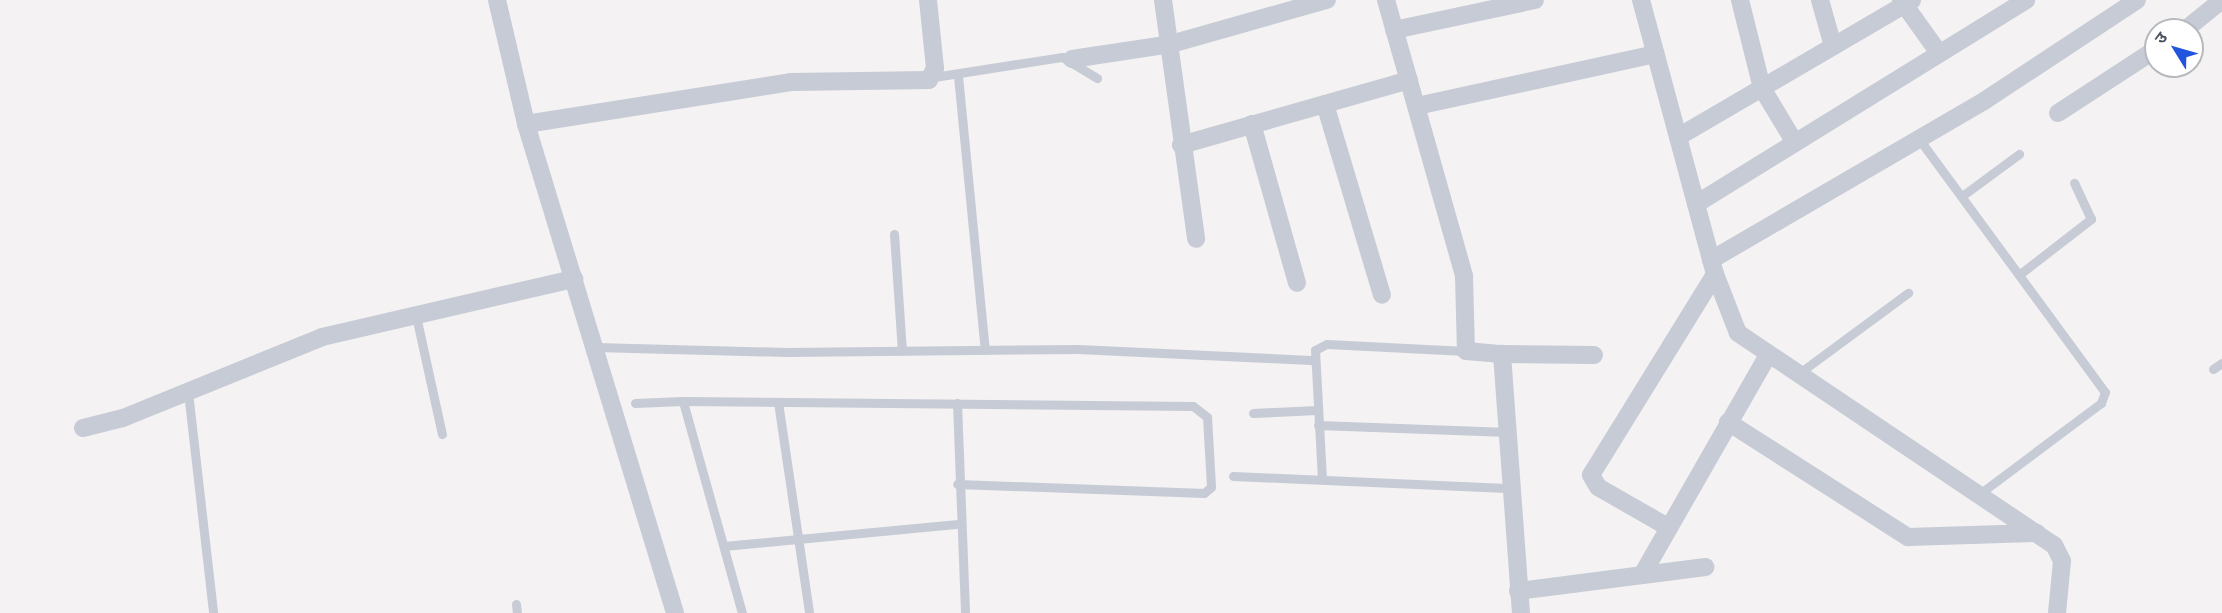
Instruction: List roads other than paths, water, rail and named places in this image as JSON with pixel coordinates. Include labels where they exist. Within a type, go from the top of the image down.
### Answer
[{"type":"street","points":[[497,0],[526,124],[675,613]]},
{"type":"street","points":[[526,124],[791,82],[934,77],[928,0]]},
{"type":"street","points":[[1163,0],[1172,44],[1181,145],[1196,239]]},
{"type":"street","points":[[1072,60],[1172,44],[1327,0]]},
{"type":"street","points":[[1386,0],[1464,276],[1466,351],[1502,354],[1594,355]]},
{"type":"street","points":[[1394,30],[1464,8],[1534,0]]},
{"type":"street","points":[[1641,0],[1713,267],[1733,326],[1767,357],[2054,545],[2062,561],[2057,613]]},
{"type":"street","points":[[1740,0],[1762,88],[1795,143]]},
{"type":"street","points":[[1820,0],[1833,46]]},
{"type":"street","points":[[1696,204],[2026,0]]},
{"type":"street","points":[[1666,526],[1598,486],[1591,474],[1713,267],[2137,0]]},
{"type":"street","points":[[1677,137],[1905,2],[1939,53]]},
{"type":"street","points":[[2201,18],[2219,4]]},
{"type":"street","points":[[1417,106],[1655,54]]},
{"type":"street","points":[[2058,113],[2144,57]]},
{"type":"street","points":[[1181,145],[1409,80]]},
{"type":"street","points":[[1325,104],[1382,295]]},
{"type":"street","points":[[1252,124],[1297,283]]},
{"type":"street","points":[[83,428],[188,392],[322,337],[574,279]]},
{"type":"street","points":[[1502,354],[1521,613]]},
{"type":"street","points":[[1642,575],[1666,526],[1767,357]]},
{"type":"street","points":[[1728,422],[1908,537],[2037,533]]},
{"type":"street","points":[[1518,591],[1705,567]]},
{"type":"lane","points":[[934,77],[958,76],[1072,60],[1097,78]]},
{"type":"lane","points":[[958,76],[985,350]]},
{"type":"lane","points":[[1919,139],[2105,392],[2101,403],[1978,495]]},
{"type":"lane","points":[[1962,196],[2019,154]]},
{"type":"lane","points":[[2020,274],[2091,219],[2074,183]]},
{"type":"lane","points":[[894,234],[903,351]]},
{"type":"lane","points":[[1796,376],[1908,293]]},
{"type":"lane","points":[[416,316],[442,434]]},
{"type":"lane","points":[[1322,479],[1316,350],[1327,344],[1466,351]]},
{"type":"lane","points":[[596,348],[985,350],[1315,360]]},
{"type":"lane","points":[[2213,369],[2222,363]]},
{"type":"lane","points":[[188,392],[213,613]]},
{"type":"lane","points":[[683,401],[742,613]]},
{"type":"lane","points":[[634,403],[683,401],[1198,407],[1207,417],[1210,487],[1204,494],[957,484]]},
{"type":"lane","points":[[778,402],[796,538],[809,613]]},
{"type":"lane","points":[[957,403],[958,524],[965,613]]},
{"type":"lane","points":[[1253,413],[1317,410]]},
{"type":"lane","points":[[1318,425],[1508,432]]},
{"type":"lane","points":[[1233,476],[1512,488]]},
{"type":"lane","points":[[724,546],[958,524]]}]
